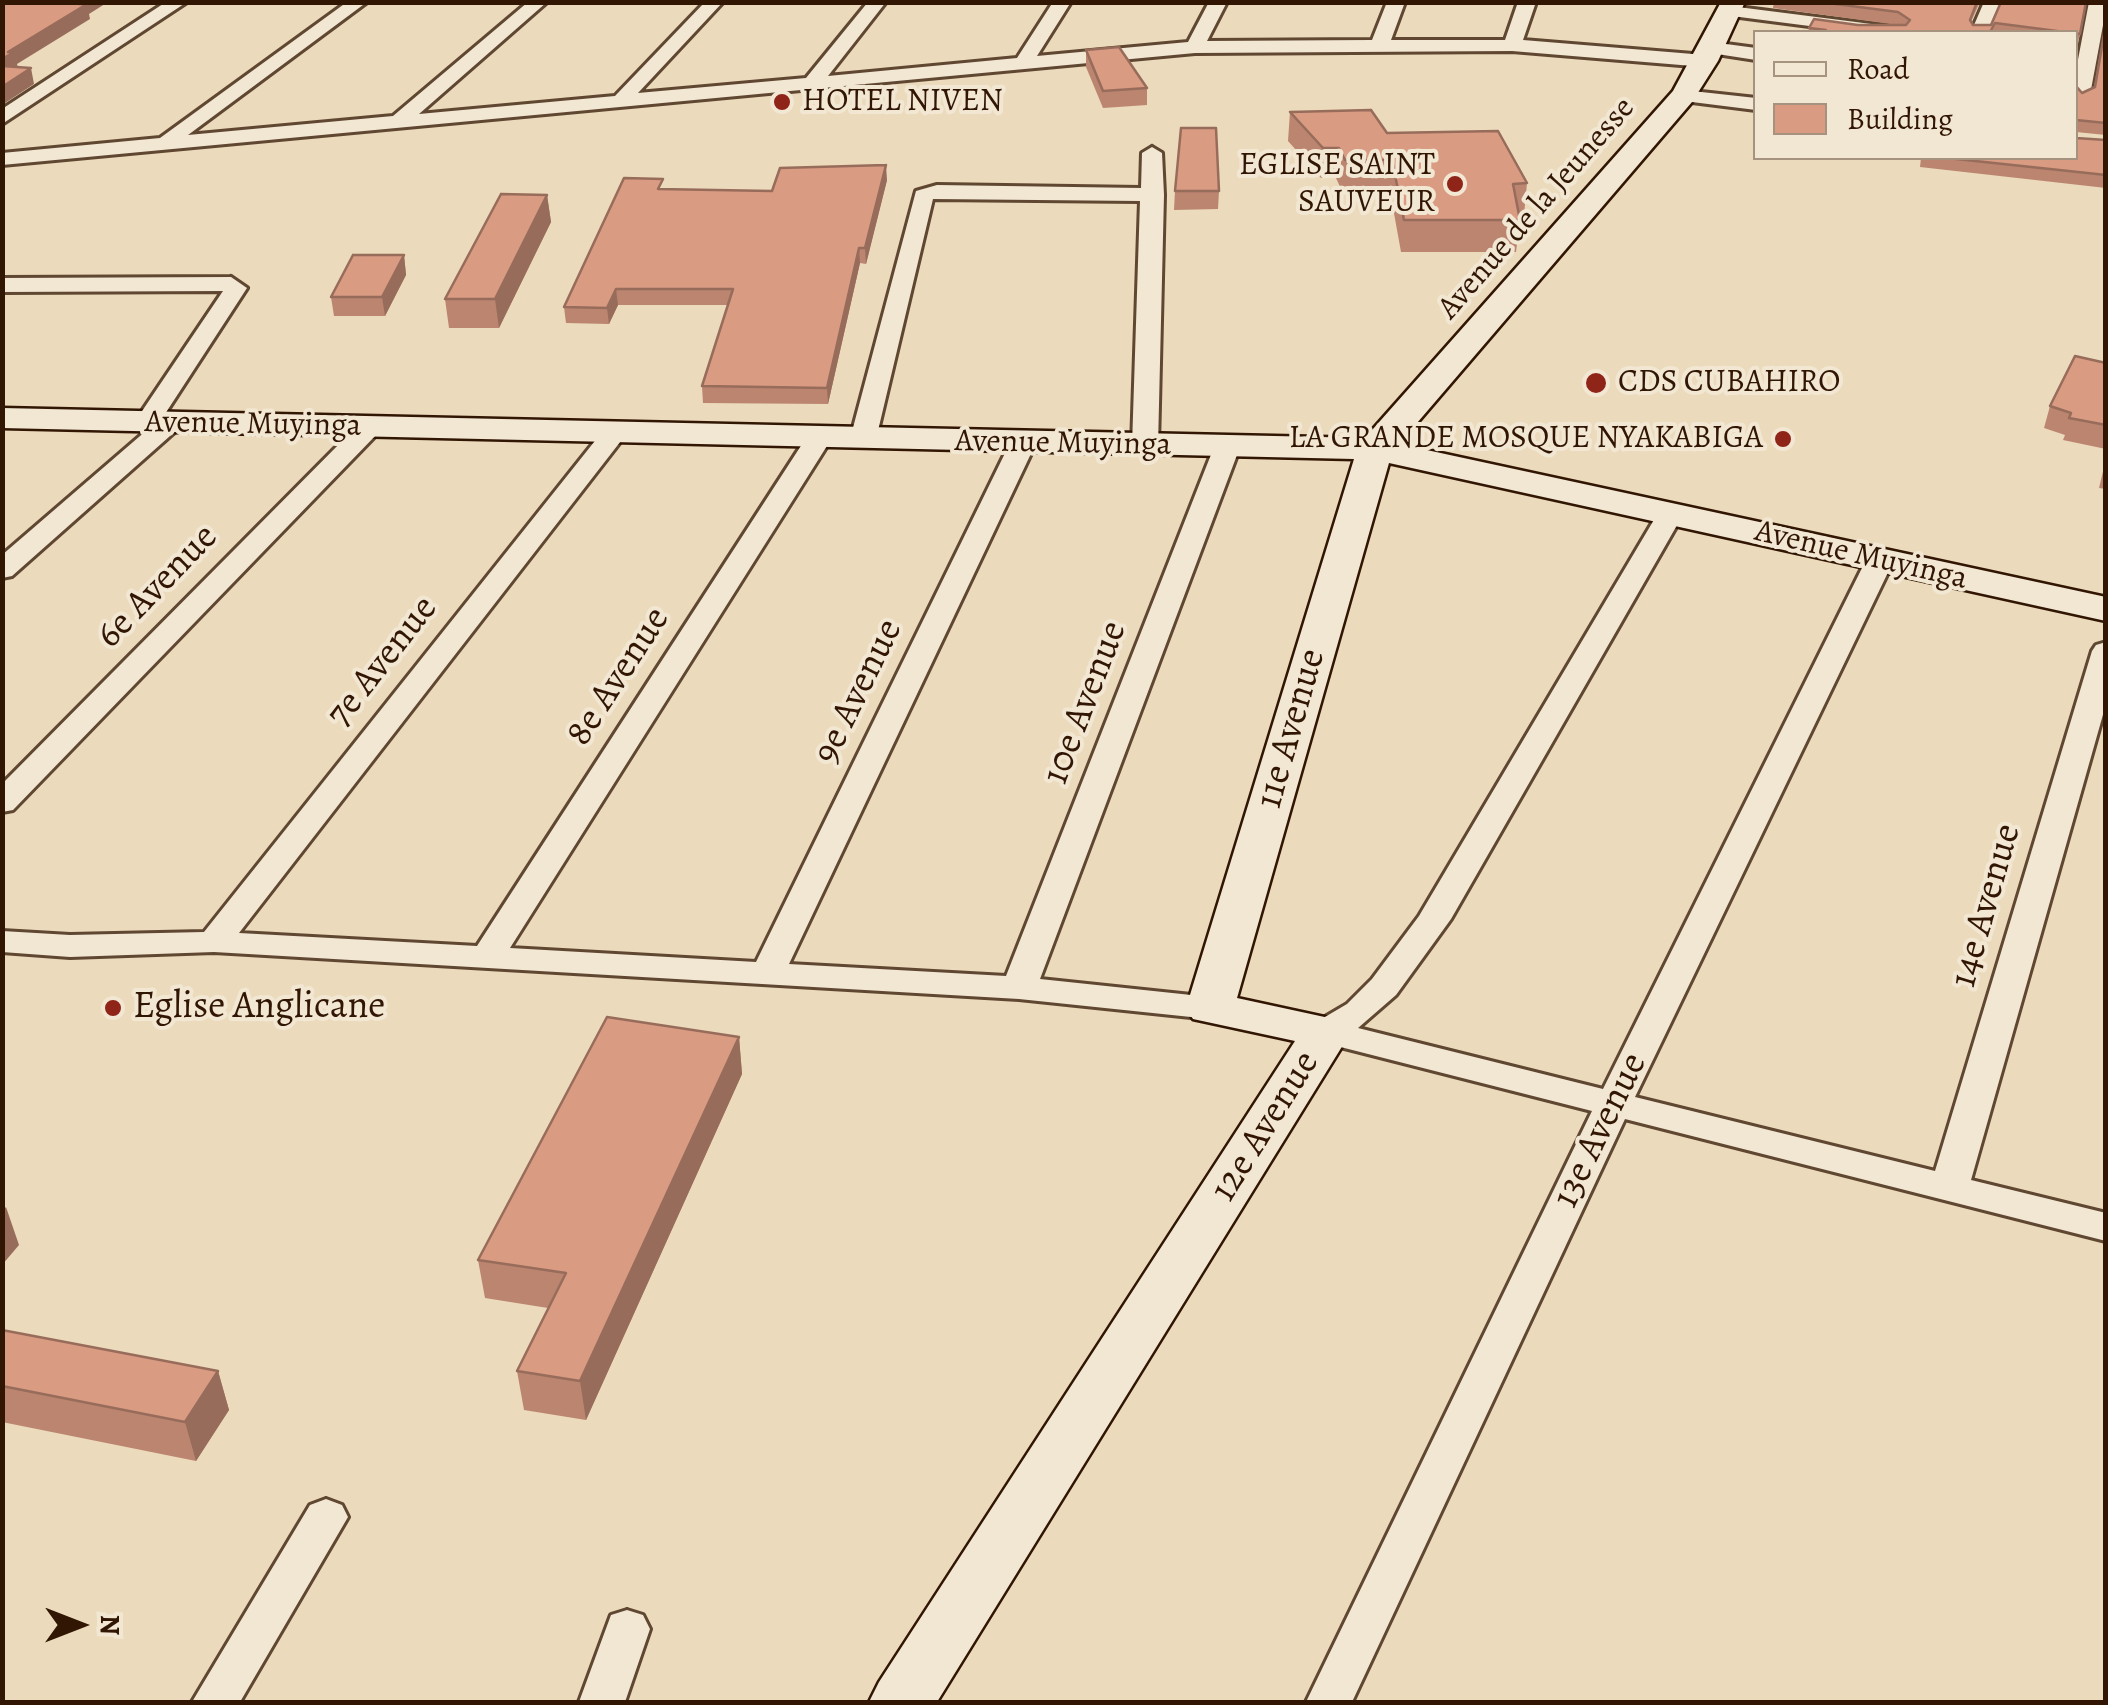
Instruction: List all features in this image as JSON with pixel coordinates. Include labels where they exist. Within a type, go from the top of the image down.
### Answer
[{"type":"street","points":[[2,118],[179,2]]},
{"type":"street","points":[[166,142],[359,2]]},
{"type":"street","points":[[401,119],[539,2]]},
{"type":"street","points":[[623,98],[716,2]]},
{"type":"street","points":[[813,82],[878,2]]},
{"type":"street","points":[[1024,62],[1062,2]]},
{"type":"street","points":[[1194,47],[1218,2]]},
{"type":"street","points":[[1380,44],[1396,2]]},
{"type":"street","points":[[1512,45],[1527,2]]},
{"type":"street","points":[[1981,30],[1993,2]]},
{"type":"street","points":[[2098,2],[2078,94],[2106,98]]},
{"type":"street","points":[[1731,6],[1871,22],[1890,30]]},
{"type":"street","name":"Avenue de la Jeunesse","points":[[1375,449],[1682,96],[1708,55],[1731,6]]},
{"type":"street","points":[[2,158],[1194,47],[1512,45],[1753,54]]},
{"type":"street","points":[[1682,96],[1753,104]]},
{"type":"street","points":[[1145,446],[1152,153]]},
{"type":"street","points":[[862,439],[923,196],[937,191],[1152,195]]},
{"type":"street","points":[[2,286],[231,284],[236,288],[159,423],[2,570]]},
{"type":"street","name":"Avenue Muyinga","points":[[2,418],[1375,449],[2106,610]]},
{"type":"street","name":"6e Avenue","points":[[2,803],[370,427]]},
{"type":"street","name":"7e Avenue","points":[[214,942],[615,432]]},
{"type":"street","name":"8e Avenue","points":[[486,959],[819,438]]},
{"type":"street","name":"9e Avenue","points":[[767,974],[1023,443]]},
{"type":"street","name":"10e Avenue","points":[[1019,988],[1227,447]]},
{"type":"street","name":"11e Avenue","points":[[1210,1008],[1375,449]]},
{"type":"street","name":"12e Avenue","points":[[902,1702],[1326,1032],[1359,1012],[1384,988],[1434,919],[1671,512]]},
{"type":"street","name":"13e Avenue","points":[[1329,1702],[1614,1103],[1879,562]]},
{"type":"street","name":"14e Avenue","points":[[1950,1186],[2106,651]]},
{"type":"street","points":[[2,941],[70,946],[214,942],[1019,988],[1210,1008],[1326,1032],[2106,1226]]},
{"type":"street","points":[[214,1702],[326,1517]]},
{"type":"street","points":[[602,1702],[627,1629]]},
{"type":"building","points":[[2,2],[80,2],[87,4],[2,59]]},
{"type":"building","points":[[1820,2],[1977,2],[1970,20],[1973,25],[1991,25],[2001,2],[2086,2],[2080,34],[2078,30],[1995,23],[1991,30],[1809,28],[1814,19],[1858,25],[1906,25],[1910,20],[1898,12]]},
{"type":"building","points":[[2106,23],[2106,123],[2078,120],[2078,88],[2082,93],[2095,87]]},
{"type":"building","points":[[1119,47],[1147,88],[1103,91],[1086,50]]},
{"type":"building","points":[[2,66],[31,68],[2,87]]},
{"type":"building","points":[[1371,110],[1387,133],[1498,131],[1527,183],[1513,184],[1520,220],[1404,220],[1392,160],[1345,160],[1339,148],[1323,148],[1290,112]]},
{"type":"building","points":[[1181,128],[1216,128],[1219,191],[1175,191]]},
{"type":"building","points":[[2078,138],[2106,140],[2106,175],[1966,160],[2078,160]]},
{"type":"building","points":[[886,165],[865,248],[859,248],[827,388],[702,386],[733,289],[616,289],[607,308],[564,307],[624,178],[663,179],[658,189],[772,191],[780,168]]},
{"type":"building","points":[[501,194],[547,195],[495,299],[445,299]]},
{"type":"building","points":[[353,255],[404,255],[382,297],[331,297]]},
{"type":"building","points":[[2075,356],[2106,363],[2106,425],[2069,418],[2071,413],[2050,406]]},
{"type":"building","points":[[607,1017],[739,1037],[580,1381],[517,1371],[566,1273],[478,1260]]},
{"type":"building","points":[[2,1330],[218,1371],[185,1422],[2,1386]]},
{"type":"place","name":"HOTEL NIVEN","points":[[782,102]]},
{"type":"place","name":"EGLISE SAINT SAUVEUR","points":[[1455,184]]},
{"type":"place","name":"CDS CUBAHIRO","points":[[1596,383]]},
{"type":"place","name":"LA GRANDE MOSQUE NYAKABIGA","points":[[1783,439]]},
{"type":"place","name":"Eglise Anglicane","points":[[113,1008]]}]
